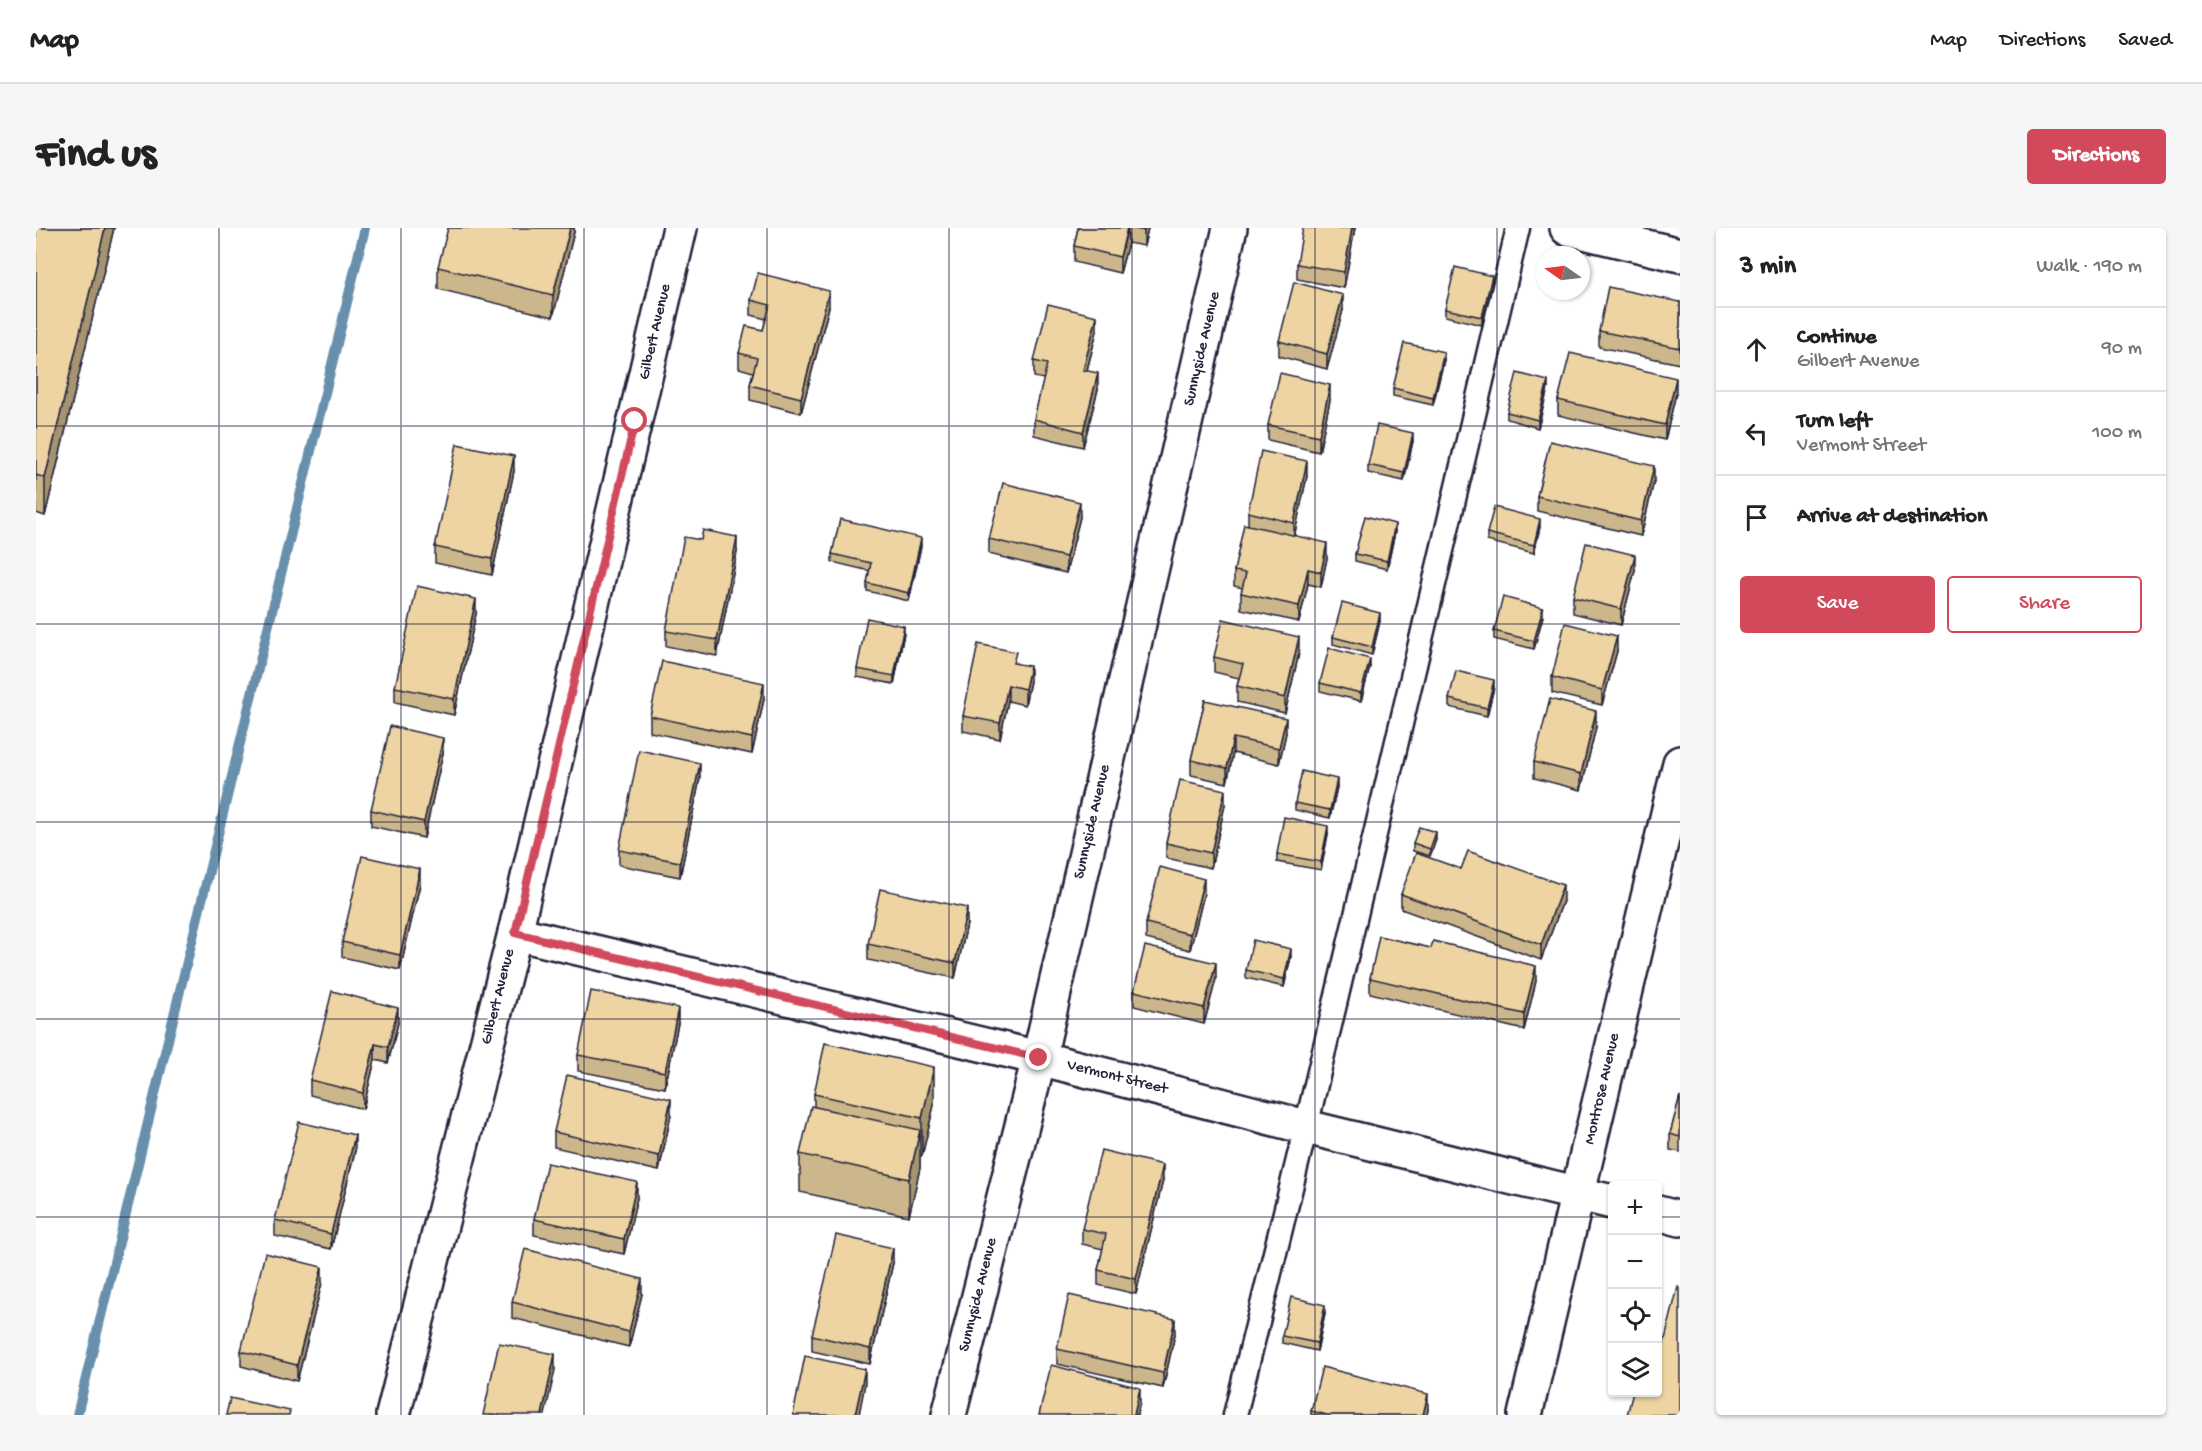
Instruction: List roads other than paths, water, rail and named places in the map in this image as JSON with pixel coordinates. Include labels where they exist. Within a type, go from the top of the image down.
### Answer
[{"type":"street","name":"Gilbert Avenue","points":[[393,1415],[515,933],[680,228]]},
{"type":"street","name":"Sunnyside Avenue","points":[[949,1415],[1039,1058],[1230,228]]},
{"type":"street","points":[[1567,228],[1680,255]]},
{"type":"street","name":"Montrose Avenue","points":[[1525,1415],[1680,763]]},
{"type":"street","name":"Vermont Street","points":[[515,933],[1039,1058],[1608,1201]]},
{"type":"street","points":[[1662,1214],[1680,1219]]},
{"type":"lane","points":[[1235,1415],[1306,1126],[1518,228]]},
{"type":"waterway","points":[[77,1415],[365,228]]}]
